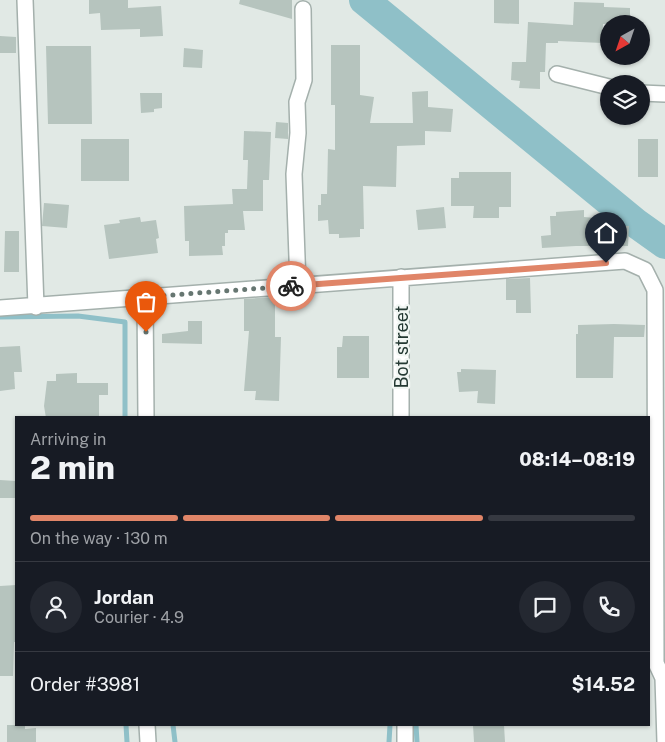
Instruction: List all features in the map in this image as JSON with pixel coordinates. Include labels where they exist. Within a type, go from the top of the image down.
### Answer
[{"type":"street","points":[[25,0],[36,307]]},
{"type":"street","points":[[298,285],[294,174],[298,133],[297,102],[304,80],[302,9]]},
{"type":"street","points":[[557,74],[600,85]]},
{"type":"street","points":[[650,93],[665,94]]},
{"type":"street","points":[[0,308],[36,307],[298,285],[625,261],[645,270],[655,290],[656,663],[664,677],[665,742]]},
{"type":"street","name":"Bot street","points":[[401,277],[401,416]]},
{"type":"street","points":[[145,297],[146,416]]},
{"type":"street","points":[[147,726],[148,742]]},
{"type":"street","points":[[404,726],[405,742]]},
{"type":"building","points":[[89,0],[128,0],[128,8],[161,6],[163,36],[140,37],[140,29],[101,30],[100,13],[89,14]]},
{"type":"building","points":[[240,0],[292,0],[292,19],[239,4]]},
{"type":"building","points":[[494,0],[519,0],[519,24],[494,23]]},
{"type":"building","points":[[574,2],[604,3],[604,7],[630,8],[630,15],[600,15],[600,43],[558,41],[558,43],[546,43],[545,72],[540,72],[540,89],[519,88],[520,81],[511,80],[512,62],[526,62],[528,22],[573,25]]},
{"type":"building","points":[[0,36],[16,37],[16,53],[0,53]]},
{"type":"building","points":[[331,45],[360,45],[360,95],[374,97],[370,123],[413,123],[412,92],[428,91],[428,107],[453,109],[451,132],[425,131],[425,145],[397,146],[396,187],[363,186],[364,229],[360,229],[360,237],[339,238],[339,234],[329,234],[328,220],[318,221],[318,205],[321,205],[321,194],[327,194],[328,149],[335,150],[335,105],[331,105]]},
{"type":"building","points":[[46,46],[91,46],[92,124],[48,124]]},
{"type":"building","points":[[184,48],[203,50],[202,68],[183,67]]},
{"type":"building","points":[[140,93],[162,93],[162,108],[154,109],[154,112],[141,113]]},
{"type":"building","points":[[276,122],[288,123],[288,139],[275,138]]},
{"type":"building","points":[[244,131],[271,132],[269,180],[263,180],[263,211],[243,211],[245,230],[228,230],[228,233],[225,233],[225,246],[222,246],[223,255],[189,256],[189,241],[185,241],[184,206],[233,204],[232,189],[247,189],[248,160],[243,160]]},
{"type":"building","points":[[81,139],[129,139],[129,181],[81,181]]},
{"type":"building","points":[[638,139],[658,139],[658,177],[638,177]]},
{"type":"building","points":[[459,172],[511,172],[511,207],[499,207],[499,218],[473,218],[474,206],[451,206],[451,178],[459,178]]},
{"type":"building","points":[[44,203],[69,205],[67,228],[42,226]]},
{"type":"building","points":[[444,207],[446,228],[418,230],[416,210]]},
{"type":"building","points":[[584,210],[584,217],[596,218],[596,224],[629,226],[628,246],[542,248],[541,236],[551,235],[550,216],[556,216],[556,212]]},
{"type":"building","points":[[140,217],[141,222],[156,220],[159,238],[156,239],[158,253],[109,259],[104,225],[120,223],[119,220]]},
{"type":"building","points":[[5,231],[19,231],[19,272],[4,272]]},
{"type":"building","points":[[530,278],[531,313],[516,313],[516,300],[506,300],[506,279]]},
{"type":"building","points":[[275,297],[275,337],[281,337],[279,401],[255,400],[256,391],[244,391],[249,331],[244,331],[244,299]]},
{"type":"building","points":[[188,321],[202,321],[202,344],[162,343],[162,334],[188,331]]},
{"type":"building","points":[[578,325],[645,325],[644,337],[614,337],[613,378],[576,378],[576,334],[578,334]]},
{"type":"building","points":[[343,336],[369,336],[369,378],[337,378],[337,347],[342,347]]},
{"type":"building","points":[[20,346],[22,372],[14,372],[15,389],[0,391],[0,347]]},
{"type":"building","points":[[461,369],[496,370],[495,404],[477,403],[478,391],[459,392],[457,372],[461,372]]},
{"type":"building","points":[[77,373],[77,383],[108,383],[108,395],[99,395],[99,416],[46,416],[44,406],[47,381],[56,381],[56,374]]},
{"type":"building","points":[[0,480],[15,481],[15,498],[0,498]]},
{"type":"building","points":[[15,585],[13,676],[0,676],[0,586]]},
{"type":"building","points":[[7,725],[25,726],[25,729],[36,728],[36,742],[7,742]]},
{"type":"building","points":[[473,726],[504,726],[505,742],[474,742]]},
{"type":"waterway","points":[[364,0],[637,224],[665,244]]},
{"type":"waterway","points":[[0,317],[78,316],[125,322],[125,416]]},
{"type":"waterway","points":[[126,726],[127,742]]},
{"type":"waterway","points":[[173,726],[175,742]]},
{"type":"waterway","points":[[389,742],[390,726]]},
{"type":"waterway","points":[[416,726],[417,742]]},
{"type":"way so far","points":[[146,332],[145,297],[291,286]]},
{"type":"route","points":[[291,286],[606,263]]}]
